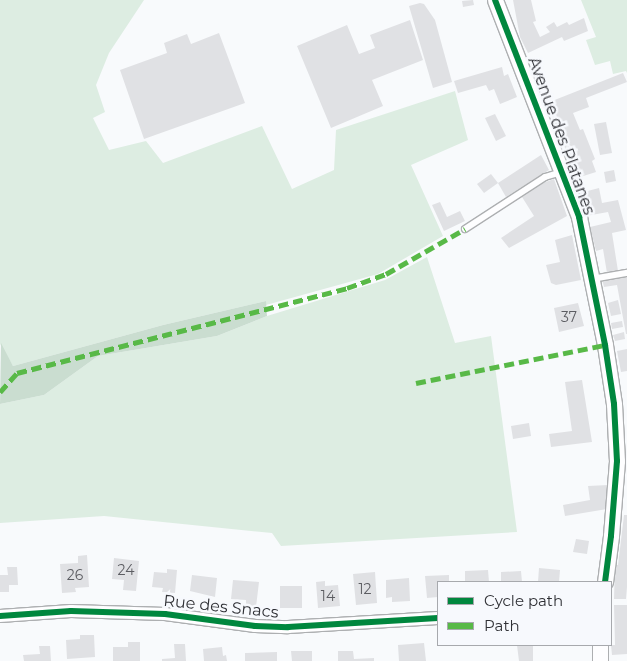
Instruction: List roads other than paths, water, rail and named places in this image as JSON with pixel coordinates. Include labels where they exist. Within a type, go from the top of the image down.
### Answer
[{"type":"street","name":"Avenue des Platanes","points":[[495,0],[578,217],[605,345],[614,404],[617,462],[611,536],[604,581]]},
{"type":"street","name":"Rue des Snacs","points":[[0,616],[71,611],[165,614],[255,626],[288,627],[437,618]]},
{"type":"street","points":[[600,646],[600,661]]},
{"type":"lane","points":[[465,229],[545,177],[561,172]]},
{"type":"lane","points":[[591,279],[627,273]]}]
